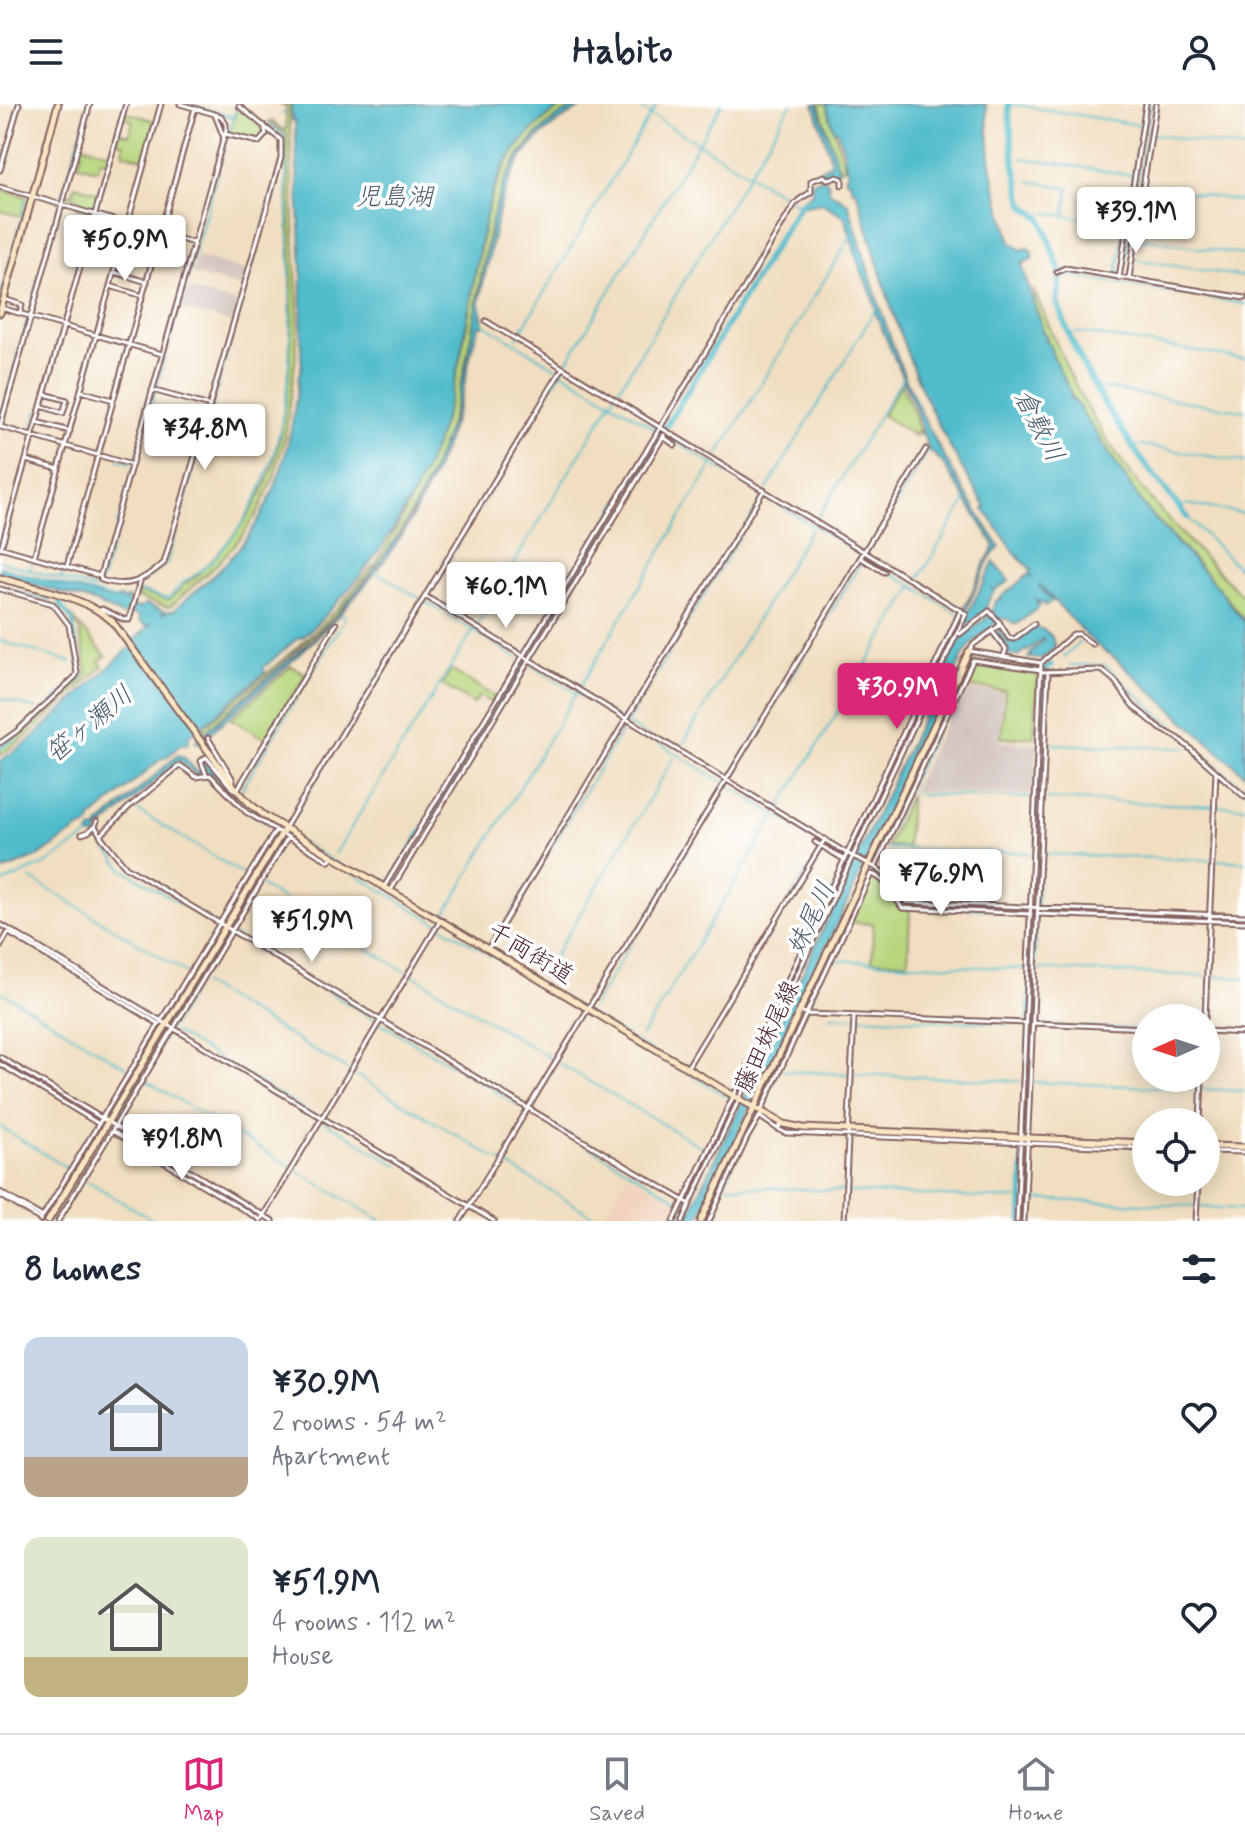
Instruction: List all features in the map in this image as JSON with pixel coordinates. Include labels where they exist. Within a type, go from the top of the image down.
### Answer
[{"type":"street","points":[[0,170],[19,104]]},
{"type":"street","points":[[58,104],[0,309],[162,354]]},
{"type":"street","points":[[90,104],[0,427],[132,465]]},
{"type":"street","points":[[126,104],[0,548],[67,566],[119,585],[145,578],[164,563],[281,158],[281,140],[239,106]]},
{"type":"street","points":[[34,557],[161,104]]},
{"type":"street","points":[[101,579],[226,135],[224,120],[215,114],[180,104]]},
{"type":"street","points":[[1119,278],[1146,104]]},
{"type":"street","points":[[1129,279],[1156,104]]},
{"type":"street","points":[[67,566],[195,108]]},
{"type":"street","points":[[226,135],[259,142],[266,134],[264,125]]},
{"type":"street","points":[[387,889],[663,432],[796,202],[810,194],[811,181],[818,178],[839,177],[842,185]]},
{"type":"street","points":[[0,187],[194,243]]},
{"type":"street","points":[[1057,272],[1065,268],[1245,298]]},
{"type":"street","points":[[114,272],[147,282]]},
{"type":"street","points":[[110,286],[143,296]]},
{"type":"street","points":[[4,299],[22,305],[20,313]]},
{"type":"street","points":[[486,321],[966,616],[737,1097],[674,1221]]},
{"type":"street","points":[[58,1221],[108,1124],[144,1078],[167,1026],[201,982],[280,831],[562,370]]},
{"type":"street","points":[[81,391],[113,400]]},
{"type":"street","points":[[154,391],[210,406]]},
{"type":"street","points":[[41,406],[63,413],[67,400],[44,394]]},
{"type":"street","points":[[36,422],[70,431]]},
{"type":"street","points":[[663,432],[675,445]]},
{"type":"street","points":[[387,889],[663,432]]},
{"type":"street","points":[[460,1221],[926,449]]},
{"type":"street","points":[[26,460],[58,469]]},
{"type":"street","points":[[488,949],[763,493]]},
{"type":"street","points":[[864,555],[884,572]]},
{"type":"street","name":"千両街道","points":[[0,578],[100,610],[129,642],[237,790],[280,831],[387,889],[438,923],[488,949],[587,1011],[737,1097],[780,1127],[847,1133],[1132,1145]]},
{"type":"street","points":[[100,610],[129,620],[140,580]]},
{"type":"street","points":[[0,589],[53,604],[69,625],[76,675],[0,743]]},
{"type":"street","points":[[53,604],[54,593]]},
{"type":"street","points":[[425,598],[728,780],[845,860]]},
{"type":"street","points":[[767,1033],[961,612]]},
{"type":"street","points":[[957,636],[987,612],[994,616],[1009,638],[1014,639],[1034,624]]},
{"type":"street","points":[[330,858],[246,812],[205,772],[202,760],[206,757],[237,790],[336,624]]},
{"type":"street","points":[[1000,624],[969,651],[1041,663]]},
{"type":"street","points":[[992,631],[1006,649],[1004,657]]},
{"type":"street","points":[[1041,663],[1070,635],[1076,634],[1090,643],[1087,649]]},
{"type":"street","name":"藤田妹尾線","points":[[701,1221],[758,1112],[920,766],[969,651]]},
{"type":"street","points":[[871,865],[884,847],[920,766],[974,659],[1044,672],[1102,670],[1115,681],[1133,706],[1161,729],[1178,738],[1245,797]]},
{"type":"street","points":[[1037,852],[1044,672],[1041,663]]},
{"type":"street","points":[[1024,1221],[1026,1080],[1036,909],[1044,672]]},
{"type":"street","points":[[208,738],[232,783]]},
{"type":"street","points":[[82,834],[98,829],[128,808],[176,767],[182,766],[196,777],[205,772]]},
{"type":"street","points":[[1206,1004],[1216,772]]},
{"type":"street","points":[[98,829],[126,867],[685,1202]]},
{"type":"street","points":[[45,1220],[108,1124],[227,928],[288,837]]},
{"type":"street","points":[[815,842],[871,865],[907,902],[1031,914]]},
{"type":"street","points":[[687,1068],[823,843]]},
{"type":"street","points":[[1132,1027],[803,1012],[871,874],[887,882],[902,908],[1036,909],[1245,922]]},
{"type":"street","points":[[1029,1023],[1033,967],[1031,914],[1036,909]]},
{"type":"street","points":[[1210,918],[1245,916]]},
{"type":"street","points":[[261,1219],[438,923]]},
{"type":"street","points":[[0,924],[494,1221]]},
{"type":"street","points":[[0,947],[9,931]]},
{"type":"street","points":[[844,1221],[854,1016]]},
{"type":"street","points":[[1220,1032],[1245,1033]]},
{"type":"street","points":[[0,1057],[49,1091]]},
{"type":"street","points":[[0,1064],[108,1124],[261,1219],[273,1221]]},
{"type":"street","points":[[709,1221],[758,1112]]},
{"type":"street","points":[[45,1220],[67,1199],[108,1124]]},
{"type":"street","points":[[1220,1149],[1245,1150]]},
{"type":"street","points":[[0,1193],[45,1220]]},
{"type":"street","points":[[1196,1221],[1197,1196]]},
{"type":"street","points":[[1017,1221],[1022,1201]]},
{"type":"street","points":[[683,1221],[685,1202]]},
{"type":"shaded area","points":[[197,257],[247,271],[242,287],[192,274]]},
{"type":"shaded area","points":[[187,289],[238,303],[232,323],[182,309]]},
{"type":"shaded area","points":[[962,688],[1002,693],[999,741],[1037,744],[1033,795],[912,791]]},
{"type":"shaded area","points":[[627,1173],[680,1204],[673,1221],[601,1219]]},
{"type":"green space","points":[[280,104],[289,104],[298,318],[285,438],[274,477],[258,512],[240,539],[218,563],[167,607],[136,597],[137,592],[168,600],[204,568],[234,534],[259,497],[270,474],[278,445],[289,372],[292,304],[286,133],[269,122],[286,130],[286,107]]},
{"type":"green space","points":[[567,104],[578,104],[534,136],[519,154],[499,195],[487,242],[465,364],[444,440],[426,483],[379,563],[377,561],[424,473],[445,417],[464,341],[492,196],[507,164],[526,137]]},
{"type":"green space","points":[[819,104],[826,104],[845,167],[839,169]]},
{"type":"green space","points":[[237,108],[253,118],[265,133],[259,141],[229,134]]},
{"type":"green space","points":[[125,112],[155,121],[144,159],[123,153],[124,144],[117,141],[120,132],[129,135],[133,121],[124,118]]},
{"type":"green space","points":[[80,144],[110,153],[107,162],[100,160],[97,170],[78,165],[82,152],[79,150]]},
{"type":"green space","points":[[75,185],[99,193],[93,212],[77,207],[79,199],[66,195],[73,194]]},
{"type":"green space","points":[[0,189],[27,197],[21,216],[0,211]]},
{"type":"green space","points":[[1034,291],[1077,388],[1110,445],[1164,514],[1245,598],[1245,621],[1209,576],[1144,506],[1072,397],[1043,332]]},
{"type":"green space","points":[[901,384],[915,415],[920,434],[917,432],[915,436],[882,415]]},
{"type":"green space","points":[[378,564],[337,614],[201,735],[205,726],[305,640]]},
{"type":"green space","points":[[72,617],[106,656],[99,662],[103,666],[27,736],[0,755],[0,749],[25,732],[87,672],[79,626],[74,627]]},
{"type":"green space","points":[[975,662],[1038,673],[1034,737],[1001,738],[1005,691],[964,686]]},
{"type":"green space","points":[[291,666],[306,674],[266,739],[231,719]]},
{"type":"green space","points":[[451,670],[497,698],[493,704],[479,696],[474,704],[442,685]]},
{"type":"green space","points":[[910,795],[907,847],[887,846]]},
{"type":"green space","points":[[869,878],[882,881],[901,908],[910,910],[908,962],[872,961],[873,924],[849,922]]},
{"type":"water","name":"児島湖","points":[[291,104],[565,104],[522,140],[493,190],[460,358],[445,416],[406,508],[370,563],[327,614],[263,668],[265,672],[189,735],[189,742],[162,758],[91,819],[85,828],[82,827],[39,856],[0,872],[0,761],[29,741],[134,644],[132,642],[152,623],[147,626],[139,621],[139,616],[130,612],[124,616],[97,603],[0,575],[0,567],[112,600],[129,598],[132,607],[142,608],[145,604],[164,611],[162,615],[173,611],[236,552],[264,511],[274,490],[292,424],[302,364],[302,271],[295,121],[292,120]]},
{"type":"water","points":[[579,104],[588,104],[545,132],[518,164],[508,183],[482,290],[483,326],[479,326],[476,334],[463,391],[442,454],[421,501],[397,542],[369,580],[339,615],[198,744],[195,741],[335,617],[370,576],[408,522],[452,420],[466,365],[492,220],[503,184],[519,156],[540,132]]},
{"type":"water","points":[[814,104],[818,104],[839,169],[837,172],[819,175],[818,171],[830,164],[831,160]]},
{"type":"water","name":"倉敷川","points":[[826,104],[986,104],[995,186],[1011,243],[1020,250],[1031,250],[1033,258],[1022,264],[1042,332],[1046,335],[1071,399],[1144,507],[1215,584],[1245,623],[1245,775],[1085,634],[1040,585],[1052,601],[1046,606],[1035,598],[1039,607],[1017,624],[1008,619],[999,619],[992,611],[995,601],[1029,574],[1033,578],[1029,572],[1031,569],[1018,557],[984,509],[986,507],[953,452],[924,394],[895,318],[856,190],[845,176],[848,173],[845,156]]},
{"type":"water","points":[[823,178],[828,182],[829,191],[848,203],[889,334],[925,421],[1000,547],[990,557],[962,618],[959,616],[995,546],[942,462],[928,449],[916,410],[875,312],[845,217],[822,203],[797,205],[812,193],[812,182]]},
{"type":"water","points":[[994,562],[1009,581],[992,589],[994,592],[985,611],[969,624],[966,621],[968,613]]},
{"type":"water","name":"妹尾川","points":[[991,614],[997,621],[972,643],[963,656],[697,1221],[686,1221],[952,654],[964,635]]},
{"type":"water","points":[[1033,628],[1041,629],[1053,639],[1054,648],[1041,659],[1028,658],[1043,638],[1018,656],[1007,654],[1009,648],[996,634],[1000,630],[1009,641],[1016,642]]},
{"type":"water","points":[[178,755],[184,757],[197,772],[205,770],[202,761],[205,760],[234,798],[212,774],[205,771],[197,776],[179,760],[98,831],[98,836],[89,833],[97,830]]},
{"type":"waterway","points":[[92,212],[124,104]]},
{"type":"waterway","points":[[188,104],[233,117]]},
{"type":"waterway","points":[[0,561],[94,589],[102,580],[238,104]]},
{"type":"waterway","points":[[633,104],[796,203]]},
{"type":"waterway","points":[[517,338],[657,104]]},
{"type":"waterway","points":[[289,825],[722,104]]},
{"type":"waterway","points":[[335,854],[791,104]]},
{"type":"waterway","points":[[1008,104],[1014,161],[1023,203],[1041,218],[1061,274],[1057,302],[1070,337],[1105,405],[1141,459],[1187,517]]},
{"type":"waterway","points":[[1117,276],[1144,104]]},
{"type":"waterway","points":[[1125,268],[1151,104]]},
{"type":"waterway","points":[[1008,105],[1014,105]]},
{"type":"waterway","points":[[1017,105],[1140,125]]},
{"type":"waterway","points":[[60,203],[85,117]]},
{"type":"waterway","points":[[139,591],[168,599],[208,564],[244,520],[261,489],[273,457],[287,388],[290,282],[284,136],[268,124]]},
{"type":"waterway","points":[[1153,134],[1245,149]]},
{"type":"waterway","points":[[1022,158],[1132,175]]},
{"type":"waterway","points":[[1013,159],[1018,159]]},
{"type":"waterway","points":[[142,583],[167,563],[170,554],[281,164]]},
{"type":"waterway","points":[[1018,182],[1022,181]]},
{"type":"waterway","points":[[1030,181],[1069,188],[1065,214]]},
{"type":"waterway","points":[[1145,185],[1245,202]]},
{"type":"waterway","points":[[0,296],[27,197]]},
{"type":"waterway","points":[[389,887],[803,202]]},
{"type":"waterway","points":[[29,313],[59,207]]},
{"type":"waterway","points":[[1047,213],[1124,225]]},
{"type":"waterway","points":[[1039,217],[1043,214]]},
{"type":"waterway","points":[[80,261],[92,217]]},
{"type":"waterway","points":[[715,460],[851,236]]},
{"type":"waterway","points":[[1137,238],[1245,255]]},
{"type":"waterway","points":[[1133,259],[1245,277]]},
{"type":"waterway","points":[[1061,274],[1245,304]]},
{"type":"waterway","points":[[767,489],[874,312]]},
{"type":"waterway","points":[[0,419],[28,317]]},
{"type":"waterway","points":[[481,322],[861,555]]},
{"type":"waterway","points":[[1076,332],[1245,359]]},
{"type":"waterway","points":[[1069,335],[1073,333]]},
{"type":"waterway","points":[[815,522],[903,377]]},
{"type":"waterway","points":[[1103,388],[1245,411]]},
{"type":"waterway","points":[[31,434],[38,410]]},
{"type":"waterway","points":[[1134,448],[1138,445]]},
{"type":"waterway","points":[[1141,445],[1245,462]]},
{"type":"waterway","points":[[592,1008],[928,451]]},
{"type":"waterway","points":[[118,459],[130,463]]},
{"type":"waterway","points":[[580,687],[712,465]]},
{"type":"waterway","points":[[626,724],[765,494]]},
{"type":"waterway","points":[[917,581],[966,500]]},
{"type":"waterway","points":[[1186,504],[1245,514]]},
{"type":"waterway","points":[[1180,508],[1184,506]]},
{"type":"waterway","points":[[1187,517],[1245,574]]},
{"type":"waterway","points":[[681,747],[811,529]]},
{"type":"waterway","points":[[66,563],[69,553]]},
{"type":"waterway","points":[[867,558],[957,613]]},
{"type":"waterway","points":[[30,569],[33,559]]},
{"type":"waterway","points":[[0,567],[114,599]]},
{"type":"waterway","points":[[62,578],[65,567]]},
{"type":"waterway","points":[[375,571],[518,658]]},
{"type":"waterway","points":[[779,809],[914,585]]},
{"type":"waterway","points":[[0,587],[50,601]]},
{"type":"waterway","points":[[0,748],[23,731],[81,675],[72,620],[59,604],[64,601]]},
{"type":"waterway","points":[[241,790],[345,618],[341,614]]},
{"type":"waterway","points":[[737,1093],[961,618]]},
{"type":"waterway","points":[[1063,658],[1085,638]]},
{"type":"waterway","points":[[0,641],[71,662]]},
{"type":"waterway","points":[[764,1101],[970,658],[978,656],[1039,666]]},
{"type":"waterway","points":[[522,660],[723,782]]},
{"type":"waterway","points":[[1025,1133],[1045,673],[1046,667],[1051,665]]},
{"type":"waterway","points":[[1070,665],[1104,665],[1245,791]]},
{"type":"waterway","points":[[442,919],[578,690]]},
{"type":"waterway","points":[[0,698],[37,709]]},
{"type":"waterway","points":[[491,947],[624,727]]},
{"type":"waterway","points":[[1047,744],[1186,748]]},
{"type":"waterway","points":[[542,977],[674,758]]},
{"type":"waterway","points":[[726,784],[843,856]]},
{"type":"waterway","points":[[912,794],[1033,798]]},
{"type":"waterway","points":[[235,798],[247,810],[279,829]]},
{"type":"waterway","points":[[1045,799],[1245,807]]},
{"type":"waterway","points":[[132,807],[246,876]]},
{"type":"waterway","points":[[642,1036],[774,818]]},
{"type":"waterway","points":[[101,1126],[279,829]]},
{"type":"waterway","points":[[286,833],[730,1098]]},
{"type":"waterway","points":[[0,884],[47,863],[90,835]]},
{"type":"waterway","points":[[97,837],[124,870],[217,925]]},
{"type":"waterway","points":[[113,1124],[285,837]]},
{"type":"waterway","points":[[765,941],[824,844]]},
{"type":"waterway","points":[[887,848],[1030,853]]},
{"type":"waterway","points":[[1043,854],[1211,860]]},
{"type":"waterway","points":[[1214,860],[1245,862]]},
{"type":"waterway","points":[[871,871],[885,881]]},
{"type":"waterway","points":[[30,878],[187,973]]},
{"type":"waterway","points":[[261,886],[407,972]]},
{"type":"waterway","points":[[889,886],[904,905],[1028,911]]},
{"type":"waterway","points":[[1033,911],[1245,919]]},
{"type":"waterway","points":[[228,932],[685,1204]]},
{"type":"waterway","points":[[22,939],[101,987]]},
{"type":"waterway","points":[[830,960],[1026,969]]},
{"type":"waterway","points":[[1031,969],[1205,976]]},
{"type":"waterway","points":[[411,974],[555,1061]]},
{"type":"waterway","points":[[1210,976],[1245,978]]},
{"type":"waterway","points":[[203,984],[495,1158]]},
{"type":"waterway","points":[[0,991],[129,1069]]},
{"type":"waterway","points":[[829,1016],[853,1017]]},
{"type":"waterway","points":[[856,1017],[1024,1024]]},
{"type":"waterway","points":[[1035,1025],[1132,1029]]},
{"type":"waterway","points":[[174,1032],[399,1166]]},
{"type":"waterway","points":[[558,1063],[707,1150]]},
{"type":"waterway","points":[[783,1071],[850,1074]]},
{"type":"waterway","points":[[853,1074],[1021,1081]]},
{"type":"waterway","points":[[145,1080],[291,1167]]},
{"type":"waterway","points":[[1033,1082],[1132,1086]]},
{"type":"waterway","points":[[1220,1090],[1245,1091]]},
{"type":"waterway","points":[[677,1221],[734,1099]]},
{"type":"waterway","points":[[706,1221],[759,1111]]},
{"type":"waterway","points":[[762,1116],[788,1131],[1013,1141]]},
{"type":"waterway","points":[[0,1127],[69,1169]]},
{"type":"waterway","points":[[1036,1141],[1132,1145]]},
{"type":"waterway","points":[[1022,1221],[1024,1147]]},
{"type":"waterway","points":[[1220,1150],[1245,1151]]},
{"type":"waterway","points":[[499,1160],[602,1221]]},
{"type":"waterway","points":[[294,1169],[382,1221]]},
{"type":"waterway","points":[[86,1180],[154,1221]]},
{"type":"waterway","points":[[208,1186],[267,1221]]},
{"type":"waterway","points":[[728,1186],[844,1191]]},
{"type":"waterway","points":[[847,1192],[1016,1199]]},
{"type":"waterway","points":[[1026,1199],[1196,1206]]},
{"type":"waterway","points":[[1199,1207],[1245,1209]]},
{"type":"waterway","points":[[29,1210],[40,1217]]},
{"type":"water label","name":"笹ヶ瀬川","points":[[90,725]]}]
